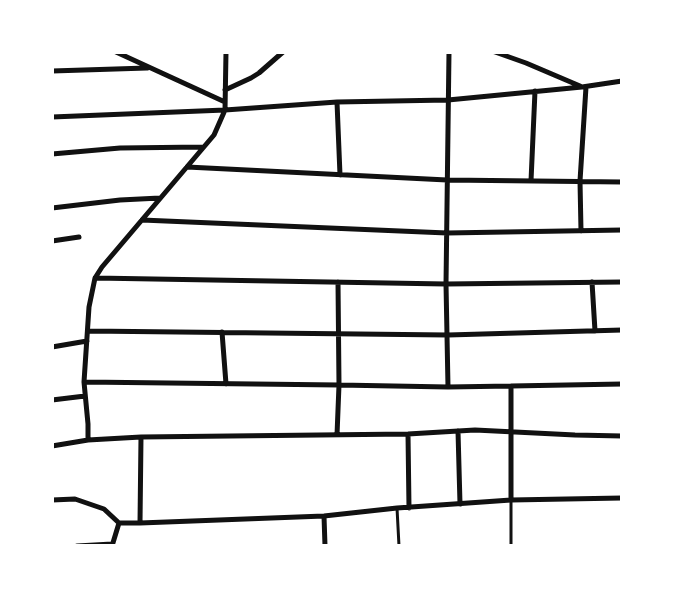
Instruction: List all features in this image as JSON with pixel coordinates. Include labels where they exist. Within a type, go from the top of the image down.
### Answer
[{"type":"street","points":[[116,52],[225,102]]},
{"type":"street","points":[[88,440],[84,382],[89,307],[95,278],[102,267],[214,134],[225,110],[226,52]]},
{"type":"street","points":[[225,90],[259,73],[283,52]]},
{"type":"street","points":[[448,387],[446,284],[449,52]]},
{"type":"street","points":[[495,52],[584,87]]},
{"type":"street","points":[[52,71],[149,68]]},
{"type":"street","points":[[52,117],[225,110],[337,102],[448,100],[584,87],[622,80]]},
{"type":"street","points":[[581,231],[580,181],[584,87]]},
{"type":"street","points":[[531,181],[534,91]]},
{"type":"street","points":[[337,102],[340,175]]},
{"type":"street","points":[[52,154],[120,148],[203,147]]},
{"type":"street","points":[[187,167],[447,180],[622,182]]},
{"type":"street","points":[[52,208],[120,200],[160,198]]},
{"type":"street","points":[[142,220],[447,232],[622,230]]},
{"type":"street","points":[[52,241],[79,237]]},
{"type":"street","points":[[95,278],[446,284],[622,282]]},
{"type":"street","points":[[337,434],[339,384],[338,282]]},
{"type":"street","points":[[592,282],[595,331]]},
{"type":"street","points":[[88,330],[448,335],[622,330]]},
{"type":"street","points":[[222,332],[226,384]]},
{"type":"street","points":[[52,347],[87,341]]},
{"type":"street","points":[[84,382],[339,384],[448,387],[622,384]]},
{"type":"street","points":[[510,500],[511,386]]},
{"type":"street","points":[[52,400],[85,396]]},
{"type":"street","points":[[52,446],[88,440],[141,437],[408,434],[475,430],[575,436],[622,436]]},
{"type":"street","points":[[458,431],[460,504]]},
{"type":"street","points":[[408,434],[409,508]]},
{"type":"street","points":[[140,523],[141,437]]},
{"type":"street","points":[[52,500],[76,500],[104,509],[118,523],[140,523],[324,516],[397,508],[510,500],[622,498]]},
{"type":"street","points":[[324,516],[325,546]]},
{"type":"street","points":[[77,546],[112,545],[118,523]]},
{"type":"lane","points":[[510,500],[511,546]]},
{"type":"lane","points":[[397,508],[399,546]]}]
